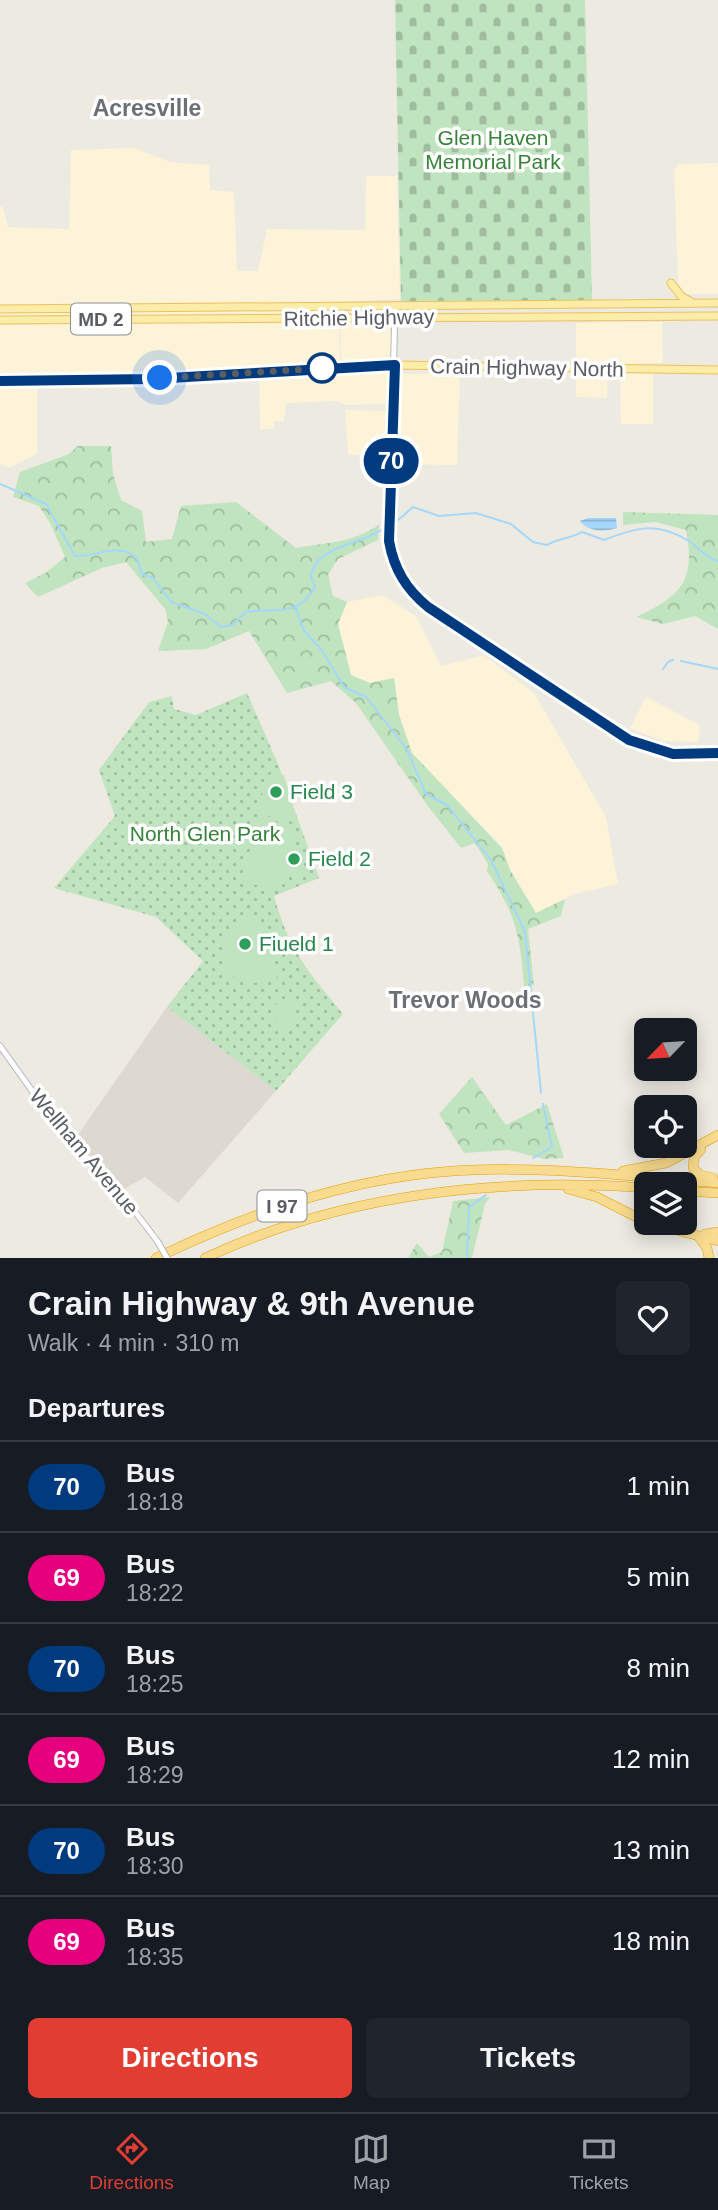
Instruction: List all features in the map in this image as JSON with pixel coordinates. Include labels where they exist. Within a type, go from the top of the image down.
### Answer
[{"type":"highway","points":[[569,1173],[652,1168],[718,1137]]},
{"type":"highway","points":[[718,1137],[696,1153],[693,1165],[700,1175],[718,1180]]},
{"type":"highway","name":"I 97","points":[[156,1258],[260,1213],[347,1188],[449,1172],[569,1173],[718,1180]]},
{"type":"highway","points":[[521,1185],[582,1191],[634,1215]]},
{"type":"highway","name":"I 97","points":[[205,1258],[267,1233],[343,1210],[438,1193],[521,1185],[634,1188]]},
{"type":"highway","points":[[697,1193],[718,1194]]},
{"type":"highway","points":[[697,1234],[718,1237]]},
{"type":"highway","points":[[697,1234],[701,1235],[709,1258]]},
{"type":"main road","points":[[671,283],[681,296],[694,303]]},
{"type":"main road","name":"Ritchie Highway","points":[[0,309],[718,303]]},
{"type":"main road","name":"Ritchie Highway","points":[[0,320],[718,316]]},
{"type":"main road","name":"Crain Highway North","points":[[0,381],[152,379],[395,365],[718,370]]},
{"type":"street","points":[[395,306],[389,541],[395,566],[411,592],[428,607],[629,740],[673,754],[718,753]]},
{"type":"street","name":"Wellham Avenue","points":[[0,1046],[53,1120],[126,1200],[167,1258]]},
{"type":"shaded area","points":[[134,148],[170,162],[209,165],[210,190],[234,192],[237,271],[258,271],[267,229],[365,230],[366,176],[397,176],[400,299],[339,302],[340,362],[271,366],[272,376],[341,370],[341,322],[393,320],[392,404],[344,405],[336,401],[286,403],[284,421],[274,421],[274,429],[260,429],[259,366],[0,376],[0,207],[3,207],[8,227],[69,229],[71,150]]},
{"type":"shaded area","points":[[718,163],[718,294],[685,294],[678,283],[674,171],[678,164]]},
{"type":"shaded area","points":[[662,322],[663,363],[608,365],[607,398],[576,397],[576,323]]},
{"type":"shaded area","points":[[460,373],[457,465],[395,464],[394,440],[384,441],[370,457],[348,454],[345,410],[396,411],[397,374]]},
{"type":"shaded area","points":[[653,373],[653,424],[621,424],[620,374]]},
{"type":"shaded area","points":[[37,383],[37,454],[9,468],[0,464],[0,384]]},
{"type":"shaded area","points":[[382,595],[416,616],[441,666],[484,655],[534,693],[606,817],[618,884],[575,894],[536,913],[510,870],[502,848],[412,753],[399,715],[394,678],[370,683],[351,676],[338,624],[347,602]]},
{"type":"shaded area","points":[[646,697],[700,725],[698,742],[662,741],[630,728]]},
{"type":"shaded area","points":[[167,1007],[276,1091],[178,1203],[145,1177],[124,1189],[75,1139]]},
{"type":"green space","name":"Glen Haven Memorial Park","points":[[395,0],[585,0],[592,300],[401,301]]},
{"type":"green space","points":[[78,446],[111,446],[113,474],[121,500],[142,511],[146,542],[172,539],[181,506],[236,502],[296,548],[348,539],[379,525],[378,540],[338,559],[328,575],[333,596],[347,602],[338,624],[351,675],[370,683],[394,678],[399,715],[412,753],[502,848],[510,870],[536,913],[565,899],[561,916],[528,929],[534,985],[524,986],[515,925],[487,871],[488,864],[475,843],[461,848],[427,805],[356,703],[331,681],[287,693],[249,631],[206,649],[158,651],[168,621],[165,609],[126,562],[102,568],[38,597],[25,583],[47,572],[65,557],[39,506],[13,497],[20,472],[69,454]]},
{"type":"green space","points":[[623,512],[718,515],[718,629],[695,616],[663,624],[636,617],[664,602],[682,585],[689,562],[689,548],[686,530],[655,522],[623,525]]},
{"type":"green space","name":"North Glen Park","points":[[247,693],[278,764],[319,878],[274,896],[286,932],[301,960],[343,1014],[276,1091],[167,1007],[203,961],[156,917],[54,888],[115,816],[99,770],[149,702],[172,696],[174,709],[196,715]]},
{"type":"green space","name":"Field 3","points":[[270,774],[284,775],[298,823],[260,814],[257,808]]},
{"type":"green space","points":[[258,817],[295,827],[289,848],[301,854],[306,871],[281,879],[283,869],[276,891],[242,881]]},
{"type":"green space","name":"Fiueld 1","points":[[252,913],[280,976],[258,983],[244,982],[225,969],[224,933]]},
{"type":"green space","points":[[289,998],[300,1022],[281,1031],[270,1007]]},
{"type":"green space","points":[[472,1077],[506,1125],[547,1104],[564,1158],[544,1159],[509,1150],[464,1153],[439,1114]]},
{"type":"green space","points":[[490,1197],[485,1204],[472,1258],[408,1258],[417,1243],[429,1257],[442,1252],[453,1201]]},
{"type":"water","points":[[588,518],[616,518],[617,528],[592,529],[580,521]]},
{"type":"waterway","points":[[0,484],[46,504],[75,556],[115,550],[130,553],[137,560],[142,574],[153,578],[171,602],[205,614],[221,627],[232,625],[246,612],[284,610],[301,604],[315,587],[311,577],[314,566],[321,558],[381,530]]},
{"type":"waterway","points":[[397,521],[413,507],[439,516],[476,513],[511,524],[533,542],[547,545],[582,532],[604,540],[626,532],[655,528],[676,534],[718,561]]},
{"type":"waterway","points":[[295,606],[303,629],[323,652],[344,687],[366,697],[406,748],[426,794],[447,805],[491,860],[525,932],[541,1093]]},
{"type":"waterway","points":[[663,669],[673,660]]},
{"type":"waterway","points":[[681,661],[718,669]]},
{"type":"waterway","points":[[533,1158],[552,1147],[543,1104]]},
{"type":"waterway","points":[[467,1258],[469,1207],[486,1195]]},
{"type":"bus line","name":"70","points":[[0,381],[152,379],[395,365],[389,541],[395,566],[411,592],[428,607],[629,740],[673,754],[718,753]]},
{"type":"place","name":"Field 3","points":[[276,792]]},
{"type":"place","name":"Field 2","points":[[294,859]]},
{"type":"place","name":"Fiueld 1","points":[[245,944]]},
{"type":"district","name":"Acresville","points":[[147,108]]},
{"type":"district","name":"Trevor Woods","points":[[465,1000]]},
{"type":"route","points":[[160,378],[330,368],[322,368]]}]
